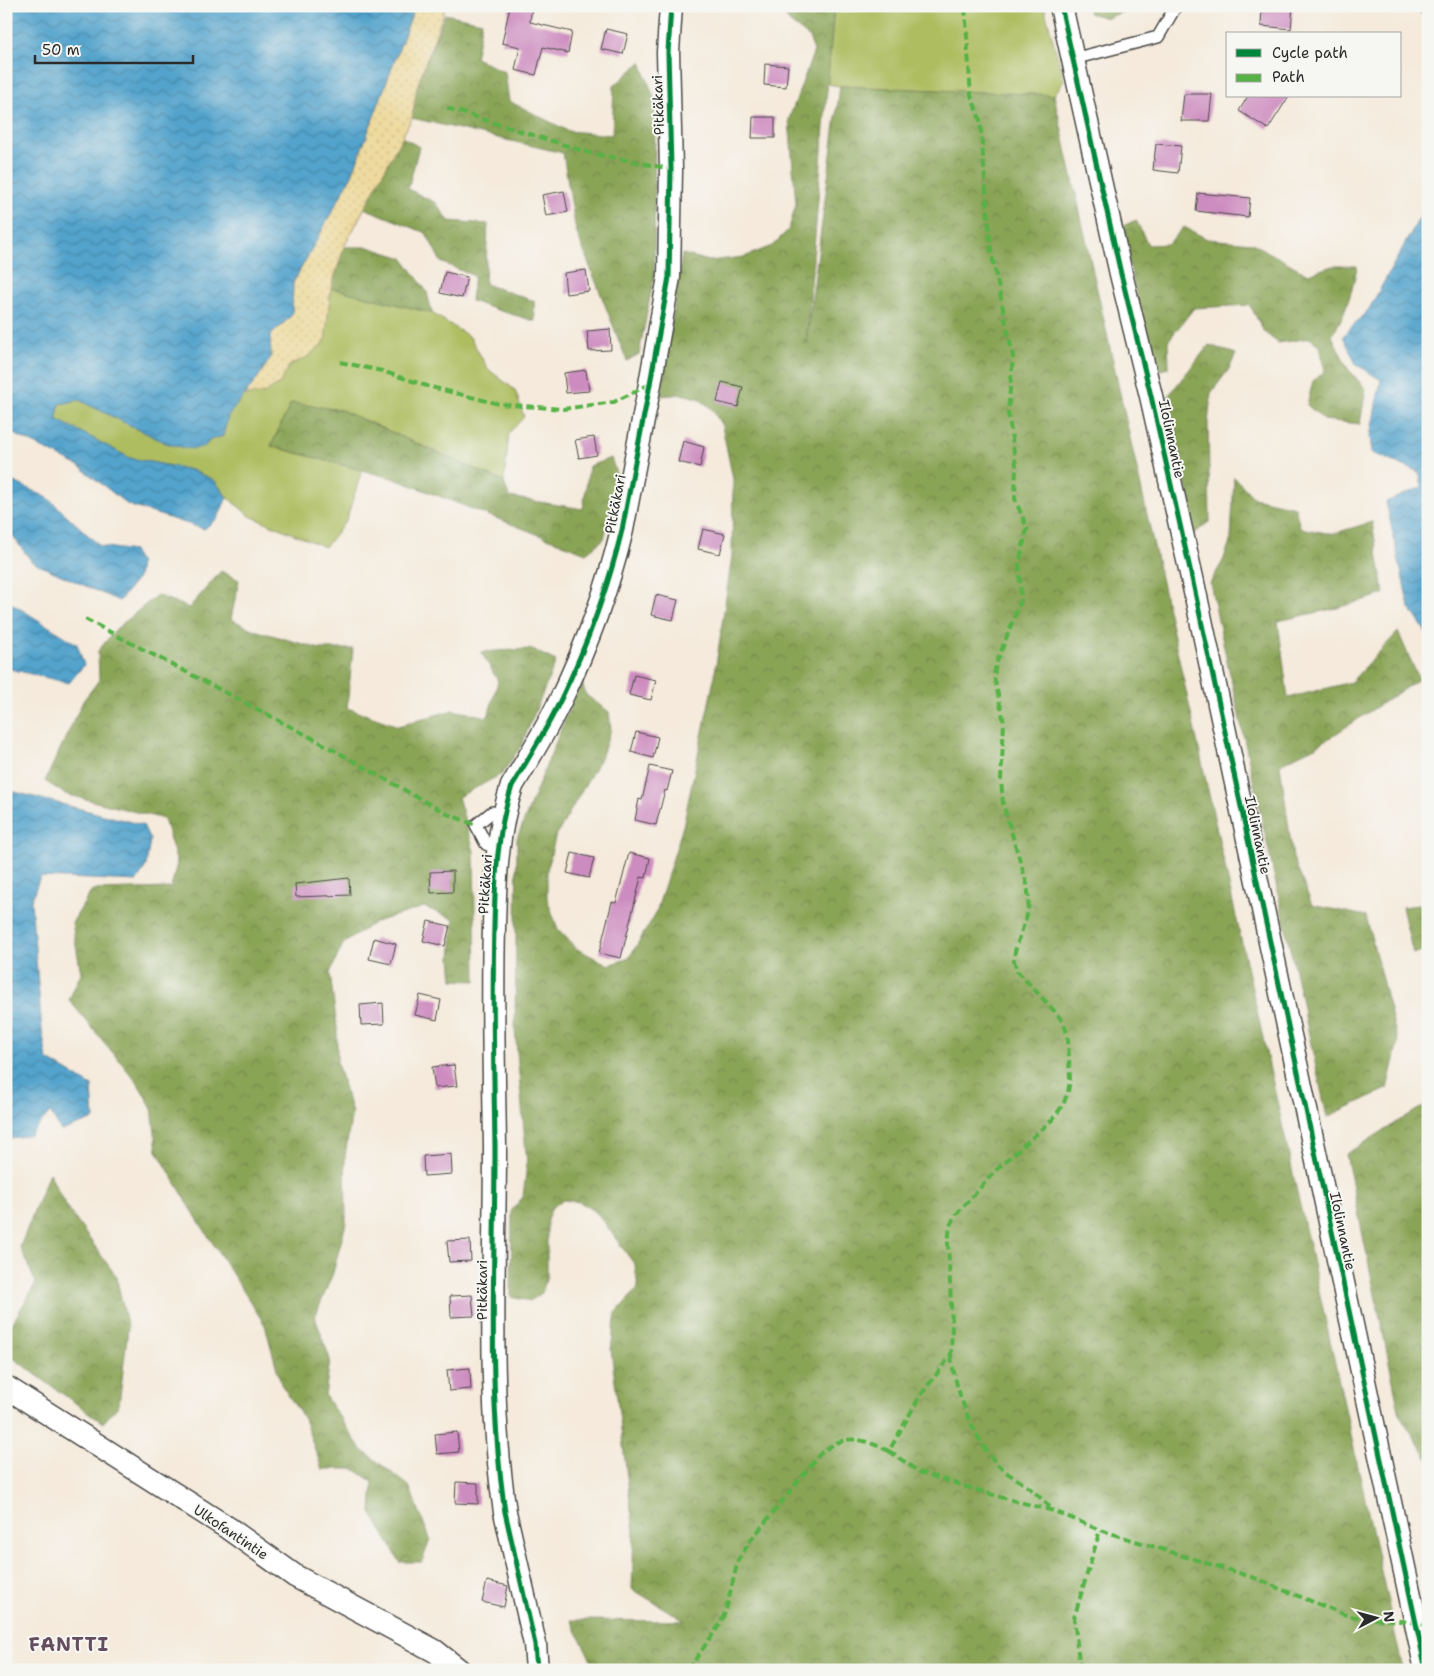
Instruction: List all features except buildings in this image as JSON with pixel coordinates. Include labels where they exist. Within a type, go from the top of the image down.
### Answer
[{"type":"street","name":"Pitkäkari","points":[[537,1670],[535,1644],[502,1491],[494,1368],[495,1147],[492,972],[499,849],[512,786],[561,700],[590,631],[622,530],[669,276],[671,169],[668,52],[671,6]]},
{"type":"street","name":"Ilolinnantie","points":[[1062,6],[1121,274],[1192,578],[1426,1670]]},
{"type":"street","name":"Ulkofantintie","points":[[6,1386],[228,1528],[295,1576],[435,1651],[459,1670]]},
{"type":"lane","points":[[1073,59],[1158,37],[1176,6]]},
{"type":"lane","points":[[1424,6],[1428,11]]},
{"type":"green space","points":[[796,6],[834,6],[806,344],[840,86],[1054,95],[1403,1670],[596,1670],[571,1620],[685,1621],[632,1589],[634,1532],[611,1350],[616,1313],[638,1288],[635,1265],[598,1214],[580,1202],[563,1200],[552,1207],[547,1220],[547,1276],[542,1293],[530,1301],[511,1297],[512,1210],[523,1197],[527,1164],[515,1029],[517,838],[581,680],[586,695],[609,712],[611,729],[602,755],[555,838],[547,870],[547,899],[558,929],[577,949],[609,965],[629,958],[656,913],[683,826],[714,679],[732,556],[733,479],[722,426],[712,409],[698,398],[682,394],[661,396],[682,254],[709,261],[744,257],[772,246],[789,229],[796,204],[789,119],[814,51],[809,37],[789,22],[785,15]]},
{"type":"green space","points":[[834,6],[1044,6],[1064,81],[1054,95],[827,84]]},
{"type":"green space","points":[[1087,6],[1138,6],[1107,18],[1089,13]]},
{"type":"green space","points":[[445,14],[482,22],[475,58],[505,72],[509,101],[568,131],[612,135],[614,86],[641,62],[655,101],[654,277],[639,354],[627,361],[576,231],[563,153],[412,118],[417,86]]},
{"type":"green space","points":[[402,137],[419,147],[408,189],[436,203],[449,221],[488,224],[485,284],[534,301],[535,321],[471,301],[474,276],[441,262],[426,233],[364,208]]},
{"type":"green space","points":[[1136,220],[1148,245],[1168,244],[1184,227],[1207,239],[1252,243],[1308,274],[1332,266],[1357,266],[1348,302],[1332,336],[1348,369],[1366,389],[1360,424],[1324,420],[1307,405],[1313,381],[1325,371],[1320,346],[1310,338],[1278,343],[1264,332],[1250,305],[1194,308],[1168,341],[1169,367],[1154,373],[1121,227]]},
{"type":"green space","points":[[344,247],[368,247],[403,258],[427,292],[432,313],[331,288]]},
{"type":"green space","points":[[331,288],[432,313],[470,337],[488,369],[515,390],[524,417],[509,433],[504,482],[341,410],[291,403],[271,446],[362,470],[346,521],[325,547],[250,516],[227,497],[214,480],[191,470],[130,458],[56,419],[60,404],[79,400],[166,443],[205,446],[210,440],[223,436],[228,416],[244,395],[264,394],[279,384],[290,365],[307,357],[325,342]]},
{"type":"green space","points":[[1209,345],[1236,354],[1229,369],[1211,393],[1208,424],[1210,521],[1194,534],[1169,395]]},
{"type":"green space","points":[[291,403],[341,410],[504,482],[509,497],[583,509],[589,466],[611,458],[618,479],[604,539],[586,553],[395,479],[271,446]]},
{"type":"green space","points":[[1234,477],[1254,498],[1295,507],[1300,528],[1332,534],[1372,522],[1384,594],[1337,608],[1278,621],[1288,698],[1351,682],[1398,632],[1419,679],[1317,746],[1280,764],[1293,858],[1312,905],[1366,916],[1398,1042],[1387,1089],[1327,1117],[1210,583],[1223,561],[1231,539]]},
{"type":"green space","points":[[221,571],[239,580],[231,619],[254,630],[320,649],[353,649],[347,708],[398,726],[453,710],[488,717],[498,681],[481,652],[531,649],[556,661],[521,746],[502,774],[458,797],[474,851],[476,981],[453,980],[451,958],[454,919],[424,907],[375,922],[343,944],[330,973],[337,1028],[337,1063],[352,1113],[345,1155],[346,1223],[333,1273],[315,1317],[330,1359],[325,1396],[361,1449],[409,1486],[430,1539],[422,1562],[400,1562],[371,1512],[373,1482],[354,1469],[322,1469],[304,1419],[281,1384],[265,1325],[196,1217],[157,1151],[152,1108],[137,1082],[69,1000],[81,973],[72,923],[92,890],[171,888],[177,863],[164,819],[65,794],[45,781],[83,701],[99,680],[98,651],[116,629],[157,595],[189,608]]},
{"type":"green space","points":[[1428,904],[1428,949],[1413,954],[1402,907]]},
{"type":"green space","points":[[1428,1103],[1428,1459],[1400,1415],[1346,1154]]},
{"type":"green space","points":[[49,1173],[66,1206],[116,1276],[128,1328],[119,1405],[103,1423],[6,1353],[6,1334],[36,1283],[20,1247]]},
{"type":"sand","points":[[415,6],[446,6],[417,86],[412,118],[344,247],[331,288],[325,342],[307,357],[290,365],[279,384],[264,394],[244,395],[271,357],[270,336],[292,315],[293,283],[352,175]]},
{"type":"water","points":[[6,6],[415,6],[352,175],[293,283],[292,315],[270,336],[271,357],[257,379],[228,416],[223,436],[210,440],[205,446],[194,449],[185,448],[166,443],[79,400],[60,404],[56,419],[130,458],[191,470],[214,480],[227,497],[218,518],[204,529],[128,505],[79,466],[6,430]]},
{"type":"water","points":[[1428,202],[1428,635],[1409,607],[1386,502],[1422,487],[1419,472],[1372,453],[1370,436],[1381,380],[1356,364],[1343,336],[1369,309]]},
{"type":"water","points":[[6,478],[48,498],[100,546],[133,551],[140,564],[138,578],[119,601],[32,562],[12,535],[6,531]]},
{"type":"water","points":[[6,600],[77,644],[84,665],[69,683],[6,668]]},
{"type":"water","points":[[6,784],[7,790],[143,825],[150,840],[146,866],[137,881],[40,877],[31,901],[42,1030],[47,1059],[92,1086],[94,1119],[61,1131],[50,1112],[30,1135],[6,1139]]},
{"type":"marked path","points":[[688,1670],[720,1624],[726,1610],[738,1560],[751,1540],[819,1455],[828,1448],[845,1440],[861,1440],[889,1451],[920,1396],[951,1355],[952,1325],[948,1242],[950,1226],[954,1217],[996,1170],[1052,1120],[1063,1105],[1070,1080],[1068,1040],[1065,1026],[1058,1015],[1017,971],[1014,961],[1015,951],[1027,915],[1029,900],[1027,884],[1003,804],[1001,780],[1004,723],[994,676],[996,664],[1021,600],[1019,564],[1027,528],[1015,499],[1016,465],[1008,412],[1013,357],[991,251],[980,120],[971,95],[965,6]]},
{"type":"marked path","points":[[447,108],[590,153],[671,169]]},
{"type":"marked path","points":[[340,362],[382,371],[427,386],[499,404],[563,409],[614,402],[650,384]]},
{"type":"marked path","points":[[85,619],[318,741],[445,813],[476,825]]},
{"type":"marked path","points":[[951,1355],[962,1400],[983,1446],[1002,1469],[1028,1487],[1053,1510]]},
{"type":"marked path","points":[[889,1451],[919,1472],[1000,1497],[1054,1511],[1100,1530],[1261,1580],[1346,1615],[1418,1623],[1428,1626]]},
{"type":"marked path","points":[[1080,1670],[1074,1618],[1100,1530]]},
{"type":"cycle path","points":[[537,1670],[535,1644],[505,1512],[499,1467],[496,1421],[493,1330],[495,1147],[493,982],[496,874],[503,820],[512,786],[550,721],[580,658],[603,595],[622,530],[669,277],[671,169],[668,52],[671,6]]},
{"type":"cycle path","points":[[1061,6],[1192,578],[1426,1670]]},
{"type":"district","name":"FANTTI","points":[[69,1644]]}]
